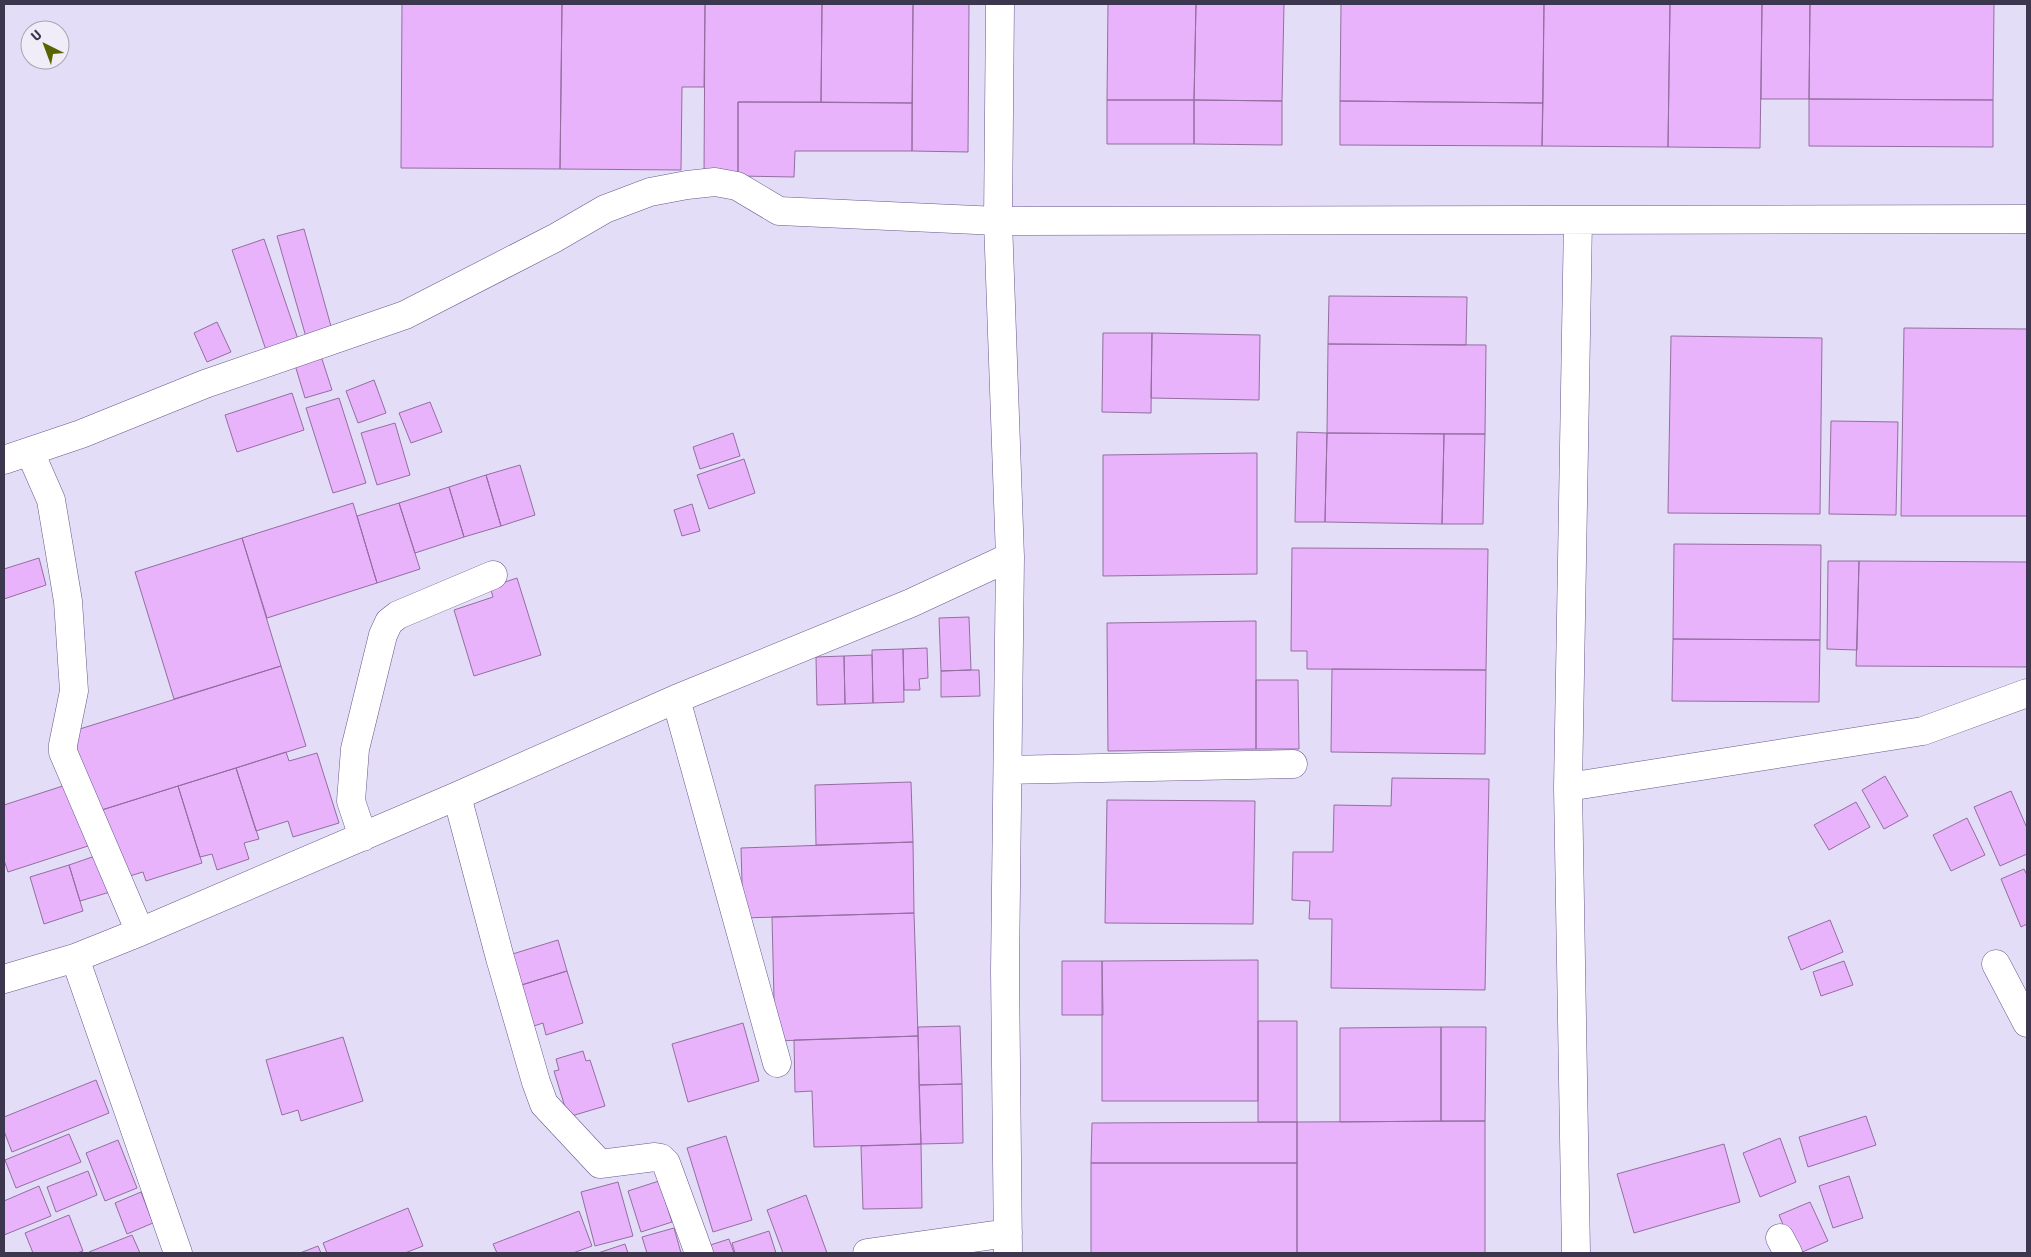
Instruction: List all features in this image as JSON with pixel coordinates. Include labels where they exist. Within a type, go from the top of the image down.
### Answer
[{"type":"street","points":[[867,1253],[1008,1243],[1005,970],[1010,557],[998,221],[1000,4]]},
{"type":"street","points":[[4,460],[81,434],[205,384],[405,316],[555,238],[605,209],[650,192],[715,182],[738,186],[779,211],[998,221],[2027,220]]},
{"type":"street","points":[[1576,1253],[1568,786],[1578,220]]},
{"type":"street","points":[[30,452],[51,500],[68,602],[74,691],[68,718],[64,752],[140,932]]},
{"type":"street","points":[[4,980],[75,958],[140,932],[458,796],[676,699],[911,603],[1010,557]]},
{"type":"street","points":[[362,837],[351,801],[355,749],[384,635],[390,622],[398,615],[493,575]]},
{"type":"street","points":[[1568,786],[1923,731],[2027,693]]},
{"type":"street","points":[[676,699],[777,1063]]},
{"type":"street","points":[[1008,770],[1293,764]]},
{"type":"street","points":[[458,796],[500,958],[544,1104],[600,1164],[655,1157],[661,1158],[666,1163],[699,1253]]},
{"type":"street","points":[[75,958],[178,1253]]},
{"type":"street","points":[[1996,964],[2027,1023]]},
{"type":"building","points":[[402,4],[562,4],[560,169],[401,168]]},
{"type":"building","points":[[562,4],[705,4],[704,87],[682,87],[681,170],[560,169]]},
{"type":"building","points":[[705,4],[822,4],[821,102],[738,102],[738,176],[704,176]]},
{"type":"building","points":[[822,4],[913,4],[912,103],[821,102]]},
{"type":"building","points":[[913,4],[969,4],[968,152],[912,151]]},
{"type":"building","points":[[1108,4],[1196,4],[1194,100],[1107,100]]},
{"type":"building","points":[[1196,4],[1284,4],[1282,101],[1194,100]]},
{"type":"building","points":[[1341,4],[1544,4],[1543,103],[1340,101]]},
{"type":"building","points":[[1544,4],[1670,4],[1668,147],[1542,146]]},
{"type":"building","points":[[1670,4],[1762,4],[1760,148],[1668,147]]},
{"type":"building","points":[[1762,4],[1810,4],[1809,99],[1761,99]]},
{"type":"building","points":[[1810,4],[1994,4],[1993,100],[1809,99]]},
{"type":"building","points":[[1809,99],[1993,100],[1993,147],[1809,146]]},
{"type":"building","points":[[1107,100],[1194,100],[1194,144],[1107,144]]},
{"type":"building","points":[[1194,100],[1282,101],[1282,145],[1194,144]]},
{"type":"building","points":[[1340,101],[1543,103],[1542,146],[1340,145]]},
{"type":"building","points":[[738,102],[912,103],[912,151],[795,151],[794,177],[738,176]]},
{"type":"building","points":[[304,229],[332,330],[306,337],[277,236]]},
{"type":"building","points":[[264,239],[300,345],[268,356],[232,250]]},
{"type":"building","points":[[1329,296],[1467,297],[1466,345],[1328,344]]},
{"type":"building","points":[[217,322],[231,352],[207,362],[194,333]]},
{"type":"building","points":[[1904,328],[2027,329],[2027,516],[1901,516]]},
{"type":"building","points":[[1103,333],[1152,333],[1151,413],[1102,412]]},
{"type":"building","points":[[1152,333],[1260,335],[1259,400],[1151,398]]},
{"type":"building","points":[[1671,336],[1822,338],[1820,514],[1668,513]]},
{"type":"building","points":[[1328,344],[1486,345],[1485,434],[1327,433]]},
{"type":"building","points":[[321,356],[332,390],[305,398],[295,365]]},
{"type":"building","points":[[374,380],[386,413],[358,423],[346,391]]},
{"type":"building","points":[[292,393],[304,430],[237,452],[225,415]]},
{"type":"building","points":[[339,398],[366,483],[333,493],[306,408]]},
{"type":"building","points":[[430,402],[442,432],[411,443],[399,413]]},
{"type":"building","points":[[1831,421],[1898,422],[1896,515],[1829,514]]},
{"type":"building","points":[[395,423],[410,475],[377,485],[361,433]]},
{"type":"building","points":[[1297,432],[1327,433],[1325,522],[1295,522]]},
{"type":"building","points":[[733,433],[740,456],[700,469],[693,447]]},
{"type":"building","points":[[1327,433],[1444,434],[1442,524],[1325,522]]},
{"type":"building","points":[[1444,434],[1485,434],[1483,524],[1442,524]]},
{"type":"building","points":[[1257,453],[1257,574],[1103,576],[1103,455]]},
{"type":"building","points":[[744,459],[755,493],[709,509],[697,475]]},
{"type":"building","points":[[520,465],[535,515],[501,526],[486,475]]},
{"type":"building","points":[[486,475],[501,526],[464,537],[449,487]]},
{"type":"building","points":[[449,487],[464,537],[415,553],[399,503]]},
{"type":"building","points":[[353,503],[377,583],[267,618],[242,538]]},
{"type":"building","points":[[399,503],[420,569],[377,583],[357,516]]},
{"type":"building","points":[[692,504],[700,531],[682,536],[674,510]]},
{"type":"building","points":[[242,538],[281,666],[174,699],[135,572]]},
{"type":"building","points":[[1674,544],[1821,545],[1820,640],[1673,639]]},
{"type":"building","points":[[1292,548],[1488,549],[1486,670],[1307,669],[1307,651],[1291,651]]},
{"type":"building","points":[[39,558],[46,585],[4,599],[4,569]]},
{"type":"building","points":[[1828,561],[1859,561],[1857,650],[1827,649]]},
{"type":"building","points":[[1859,561],[2027,562],[2027,667],[1856,666]]},
{"type":"building","points":[[517,578],[541,655],[474,676],[454,610],[493,597],[490,587]]},
{"type":"building","points":[[969,617],[971,670],[941,671],[939,618]]},
{"type":"building","points":[[1256,621],[1256,749],[1108,751],[1107,623]]},
{"type":"building","points":[[1673,639],[1820,640],[1819,702],[1672,701]]},
{"type":"building","points":[[927,648],[928,678],[919,679],[920,690],[904,690],[903,649]]},
{"type":"building","points":[[903,649],[904,702],[873,703],[872,650]]},
{"type":"building","points":[[872,655],[873,703],[845,704],[844,656]]},
{"type":"building","points":[[844,656],[845,704],[817,705],[816,657]]},
{"type":"building","points":[[281,666],[306,746],[92,813],[67,733]]},
{"type":"building","points":[[1332,669],[1486,670],[1485,754],[1331,752]]},
{"type":"building","points":[[979,670],[980,696],[941,697],[941,671]]},
{"type":"building","points":[[1256,680],[1298,680],[1299,749],[1256,749]]},
{"type":"building","points":[[286,752],[289,761],[317,753],[339,823],[293,837],[288,821],[256,831],[236,768]]},
{"type":"building","points":[[236,768],[259,839],[244,843],[249,859],[217,870],[212,854],[200,857],[178,786]]},
{"type":"building","points":[[1885,776],[1908,816],[1884,829],[1862,790]]},
{"type":"building","points":[[1392,778],[1489,779],[1485,990],[1331,988],[1332,919],[1309,919],[1310,901],[1292,900],[1293,852],[1333,852],[1334,805],[1391,806]]},
{"type":"building","points":[[911,782],[913,842],[816,845],[815,785]]},
{"type":"building","points":[[72,783],[91,845],[8,872],[4,860],[4,805]]},
{"type":"building","points":[[178,786],[202,863],[146,881],[143,872],[123,878],[102,810]]},
{"type":"building","points":[[2011,791],[2027,828],[2027,854],[2000,866],[1974,807]]},
{"type":"building","points":[[1107,800],[1255,801],[1253,924],[1105,923]]},
{"type":"building","points":[[1856,802],[1870,827],[1829,850],[1814,825]]},
{"type":"building","points":[[1967,818],[1985,855],[1951,871],[1933,835]]},
{"type":"building","points":[[913,842],[914,913],[743,918],[741,848]]},
{"type":"building","points":[[98,855],[110,892],[80,901],[69,865]]},
{"type":"building","points":[[69,865],[83,911],[44,924],[30,877]]},
{"type":"building","points":[[2024,869],[2027,875],[2027,924],[2021,927],[2001,879]]},
{"type":"building","points":[[914,913],[918,1036],[775,1041],[772,917]]},
{"type":"building","points":[[1830,920],[1843,952],[1801,970],[1788,937]]},
{"type":"building","points":[[558,940],[567,971],[515,987],[506,956]]},
{"type":"building","points":[[1258,960],[1258,1101],[1102,1101],[1102,961]]},
{"type":"building","points":[[1062,961],[1102,961],[1103,1015],[1062,1015]]},
{"type":"building","points":[[1844,961],[1853,985],[1821,996],[1813,972]]},
{"type":"building","points":[[567,971],[583,1023],[546,1035],[543,1023],[528,1028],[515,987]]},
{"type":"building","points":[[1258,1021],[1297,1021],[1297,1122],[1258,1122]]},
{"type":"building","points":[[743,1023],[759,1081],[688,1102],[672,1044]]},
{"type":"building","points":[[960,1026],[962,1084],[919,1085],[918,1027]]},
{"type":"building","points":[[1441,1027],[1441,1121],[1340,1122],[1340,1028]]},
{"type":"building","points":[[1441,1027],[1486,1027],[1485,1121],[1441,1121]]},
{"type":"building","points":[[918,1036],[921,1144],[814,1147],[812,1091],[795,1092],[794,1040]]},
{"type":"building","points":[[343,1037],[363,1101],[301,1121],[298,1110],[282,1115],[266,1060]]},
{"type":"building","points":[[583,1051],[586,1061],[590,1060],[605,1106],[568,1117],[554,1071],[559,1070],[556,1059]]},
{"type":"building","points":[[96,1080],[109,1113],[12,1152],[4,1131],[4,1117]]},
{"type":"building","points":[[962,1084],[963,1143],[921,1144],[919,1085]]},
{"type":"building","points":[[1866,1116],[1876,1145],[1808,1167],[1799,1137]]},
{"type":"building","points":[[1485,1121],[1485,1253],[1297,1253],[1297,1122]]},
{"type":"building","points":[[1297,1122],[1297,1163],[1091,1163],[1092,1123]]},
{"type":"building","points":[[69,1134],[81,1162],[16,1188],[5,1160]]},
{"type":"building","points":[[726,1136],[752,1220],[713,1232],[687,1148]]},
{"type":"building","points":[[1780,1138],[1796,1182],[1760,1197],[1743,1153]]},
{"type":"building","points":[[118,1140],[137,1188],[105,1201],[86,1153]]},
{"type":"building","points":[[921,1144],[922,1208],[863,1209],[861,1146]]},
{"type":"building","points":[[1724,1144],[1740,1202],[1634,1233],[1617,1174]]},
{"type":"building","points":[[1091,1163],[1297,1163],[1297,1253],[1091,1253]]},
{"type":"building","points":[[88,1171],[97,1195],[56,1212],[47,1187]]},
{"type":"building","points":[[1849,1176],[1863,1218],[1833,1228],[1819,1186]]},
{"type":"building","points":[[659,1181],[672,1222],[641,1232],[628,1191]]},
{"type":"building","points":[[618,1182],[633,1236],[595,1246],[581,1192]]},
{"type":"building","points":[[39,1186],[51,1216],[4,1235],[4,1201]]},
{"type":"building","points":[[141,1192],[153,1223],[127,1234],[115,1203]]},
{"type":"building","points":[[806,1195],[827,1253],[783,1253],[767,1210]]},
{"type":"building","points":[[1810,1202],[1828,1241],[1800,1253],[1795,1253],[1779,1215]]},
{"type":"building","points":[[408,1208],[423,1246],[405,1253],[327,1253],[323,1243]]},
{"type":"building","points":[[579,1211],[592,1246],[573,1253],[497,1253],[493,1244]]},
{"type":"building","points":[[69,1215],[83,1251],[77,1253],[33,1253],[25,1233]]},
{"type":"building","points":[[674,1228],[681,1253],[647,1253],[642,1237]]},
{"type":"building","points":[[769,1231],[776,1253],[735,1253],[732,1243]]},
{"type":"building","points":[[132,1235],[140,1253],[89,1252]]},
{"type":"building","points":[[729,1239],[734,1253],[703,1253],[701,1248]]},
{"type":"building","points":[[625,1244],[628,1253],[598,1253]]},
{"type":"building","points":[[318,1246],[321,1253],[300,1253]]}]
